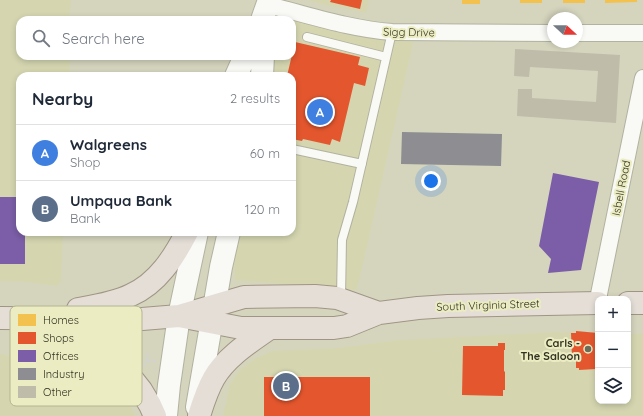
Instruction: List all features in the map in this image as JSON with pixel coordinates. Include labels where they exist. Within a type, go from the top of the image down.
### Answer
[{"type":"main road","points":[[238,72],[243,60]]},
{"type":"main road","points":[[262,72],[264,60]]},
{"type":"main road","points":[[94,306],[109,303],[132,295],[149,284],[164,270],[178,250],[185,236]]},
{"type":"main road","points":[[166,416],[168,385],[178,316],[196,236]]},
{"type":"main road","points":[[197,416],[213,315],[228,236]]},
{"type":"main road","name":"South Virginia Street","points":[[142,319],[213,315],[244,297],[315,296],[341,299],[379,313]]},
{"type":"main road","name":"South Virginia Street","points":[[213,315],[232,328],[334,328],[347,326],[379,313],[448,306],[595,301]]},
{"type":"main road","points":[[631,303],[643,303]]},
{"type":"main road","points":[[197,416],[215,377],[224,365],[238,351],[270,328]]},
{"type":"main road","points":[[142,392],[155,416]]},
{"type":"street","name":"Sigg Drive","points":[[266,11],[294,16]]},
{"type":"street","name":"Sigg Drive","points":[[296,16],[376,31],[547,33]]},
{"type":"street","points":[[583,33],[643,33]]},
{"type":"street","name":"Isbell Road","points":[[599,296],[643,78]]},
{"type":"lane","points":[[341,299],[342,240],[362,164],[392,32]]},
{"type":"lane","points":[[307,37],[386,57]]},
{"type":"lane","points":[[296,150],[362,164]]},
{"type":"path","points":[[142,367],[147,361],[148,353]]},
{"type":"path","points":[[147,361],[162,360]]},
{"type":"shaded area","points":[[0,0],[71,0],[69,16],[16,16],[16,60],[70,60],[69,72],[16,72],[16,236],[63,236],[61,281],[57,286],[29,282],[0,281]]},
{"type":"shaded area","points":[[308,0],[369,0],[366,13]]},
{"type":"shaded area","points":[[296,18],[414,39],[357,290],[235,280],[234,236],[296,236],[296,72],[267,72],[269,60],[296,60]]},
{"type":"shaded area","points":[[554,332],[595,333],[595,404],[631,404],[631,334],[643,334],[643,416],[223,416],[230,384],[240,370],[256,358],[273,351],[338,348],[400,340]]},
{"type":"shaded area","points":[[0,354],[10,356],[10,406],[131,406],[135,416],[0,416]]},
{"type":"building: Homes","points":[[462,0],[480,0],[480,4],[462,4]]},
{"type":"building: Homes","points":[[520,0],[542,0],[542,3],[520,3]]},
{"type":"building: Homes","points":[[563,0],[585,0],[585,3],[563,3]]},
{"type":"building: Homes","points":[[605,0],[637,0],[637,2],[605,3]]},
{"type":"building: Shops","points":[[331,0],[362,0],[360,9],[330,2]]},
{"type":"building: Shops","points":[[296,42],[360,57],[358,65],[369,68],[365,86],[354,83],[340,142],[332,139],[330,145],[303,139],[302,141],[296,140],[296,72],[288,72],[291,60],[296,60]]},
{"type":"building: Shops","points":[[576,331],[595,333],[595,369],[579,370],[579,368],[576,368],[576,359],[572,359],[571,333],[576,333]]},
{"type":"building: Shops","points":[[498,343],[505,343],[505,390],[503,390],[503,396],[462,395],[463,346],[498,346]]},
{"type":"building: Shops","points":[[264,377],[370,377],[370,416],[264,416]]},
{"type":"building: Offices","points":[[553,173],[599,182],[581,270],[548,273],[551,259],[539,246]]},
{"type":"building: Offices","points":[[0,197],[16,197],[16,236],[25,236],[25,264],[0,264]]},
{"type":"building: Industry","points":[[402,132],[502,134],[501,166],[401,164]]},
{"type":"building: Other","points":[[515,49],[620,55],[616,123],[517,116],[518,89],[532,89],[532,98],[596,102],[598,71],[530,67],[529,77],[514,76]]},
{"type":"place","name":"Walgreens","points":[[320,112]]},
{"type":"place","name":"Carls - The Saloon","points":[[588,349]]},
{"type":"place","name":"Umpqua Bank","points":[[286,386]]}]
